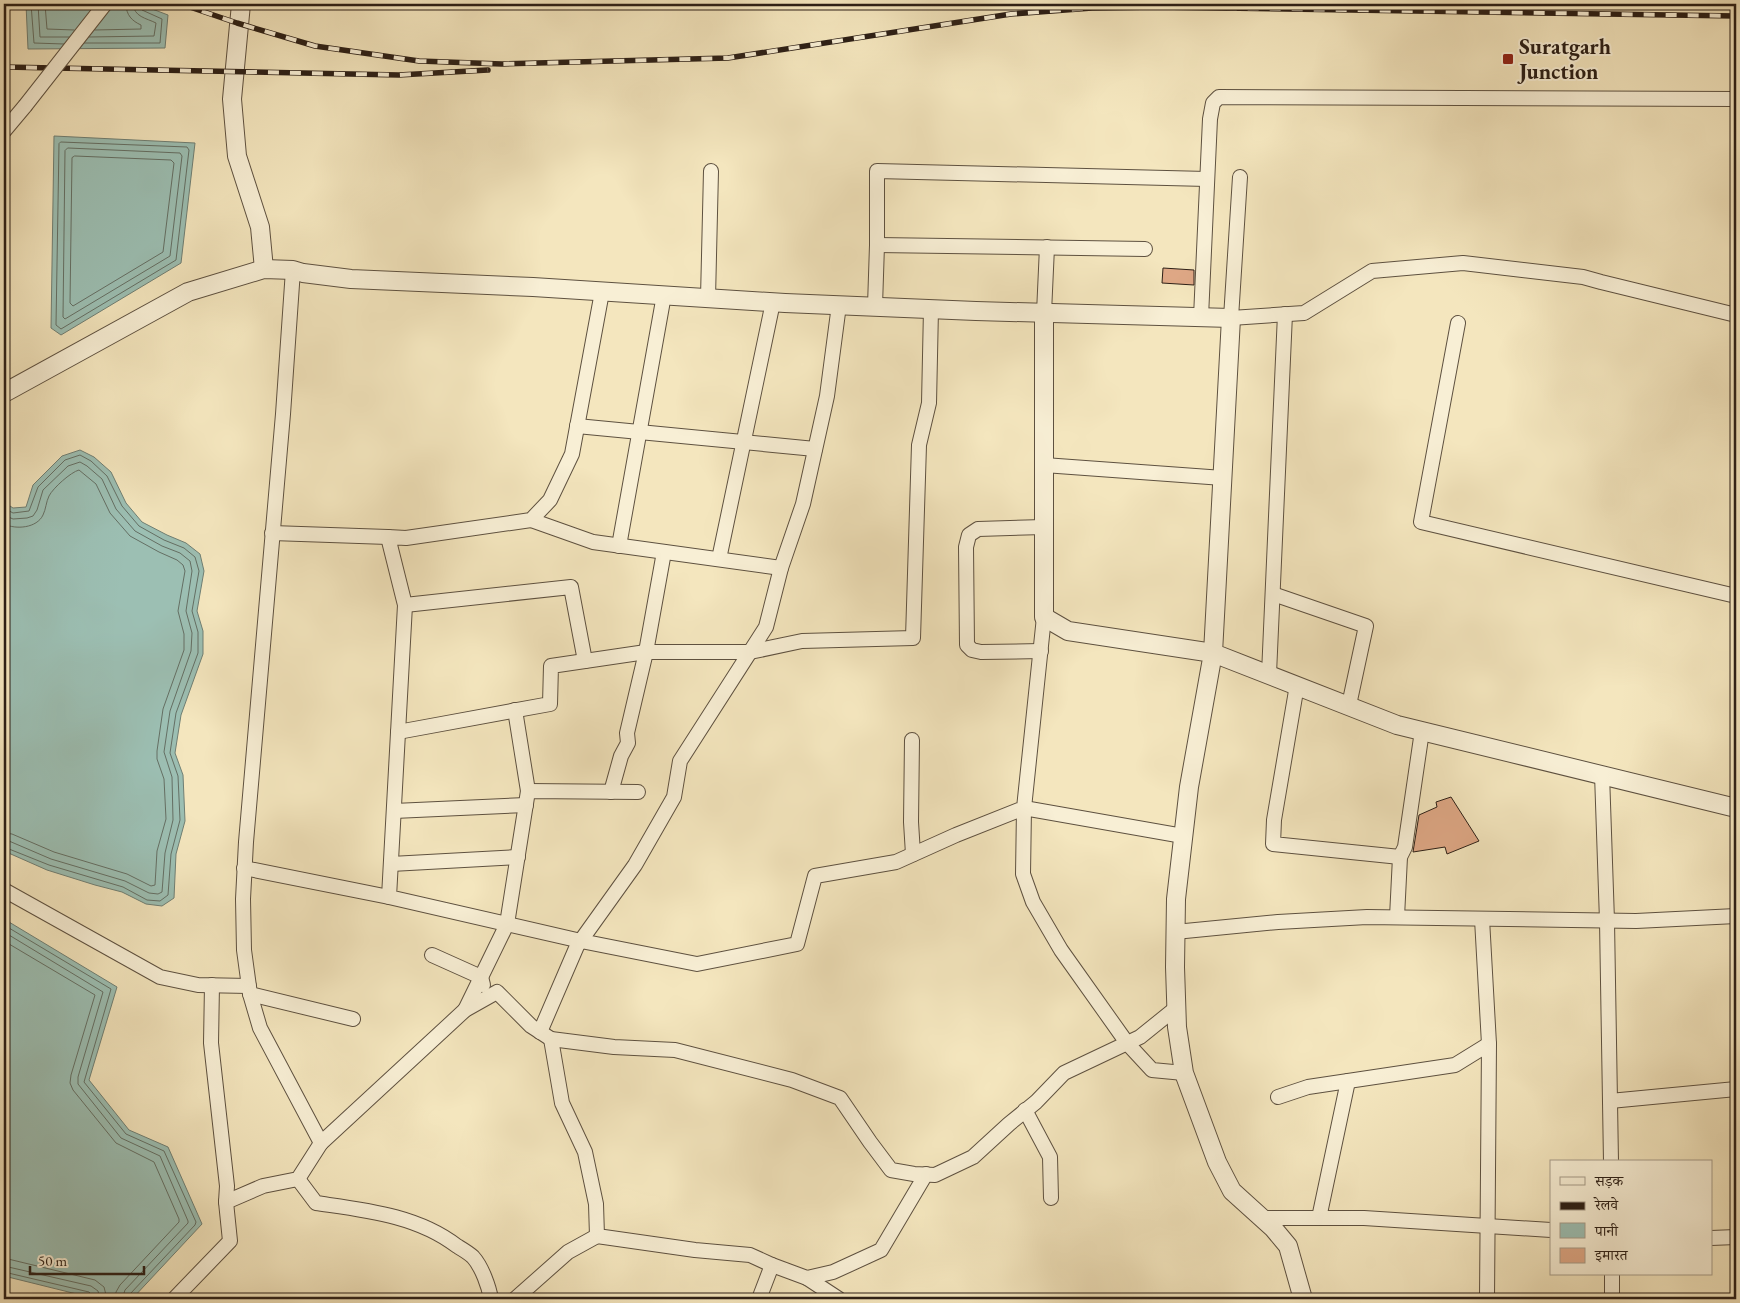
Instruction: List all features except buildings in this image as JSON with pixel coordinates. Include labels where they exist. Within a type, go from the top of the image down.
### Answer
[{"type":"street","points":[[4,131],[105,4]]},
{"type":"street","points":[[241,4],[232,99],[237,156],[260,227],[264,269]]},
{"type":"street","points":[[1201,317],[1210,119],[1213,104],[1219,97],[1736,99]]},
{"type":"street","points":[[708,298],[711,170]]},
{"type":"street","points":[[875,306],[877,171],[1207,179]]},
{"type":"street","points":[[1240,177],[1213,653],[1189,787],[1176,899],[1177,1027],[1184,1073],[1216,1162],[1232,1192],[1273,1228],[1288,1246],[1303,1299]]},
{"type":"street","points":[[877,245],[1145,249]]},
{"type":"street","points":[[1047,247],[1044,313],[1044,617],[1024,808],[1023,874],[1033,902],[1060,950],[1128,1043],[1152,1070],[1184,1073]]},
{"type":"street","points":[[4,393],[188,292],[264,269],[293,270],[351,279],[772,302],[1044,313],[1231,318],[1304,313],[1372,271],[1463,263],[1583,277],[1736,315]]},
{"type":"street","points":[[293,270],[283,414],[244,868],[244,950],[249,990],[260,1028],[321,1144]]},
{"type":"street","points":[[531,520],[550,500],[572,454],[602,292]]},
{"type":"street","points":[[619,546],[664,296]]},
{"type":"street","points":[[720,559],[772,302]]},
{"type":"street","points":[[597,1236],[596,1204],[585,1152],[562,1103],[545,1036],[581,941],[635,866],[674,797],[680,761],[766,627],[781,568],[803,504],[826,396],[839,305]]},
{"type":"street","points":[[398,732],[550,704],[552,666],[646,652],[750,652],[802,641],[913,638],[919,445],[929,403],[931,309]]},
{"type":"street","points":[[1269,674],[1285,314]]},
{"type":"street","points":[[1458,323],[1421,522],[1736,596]]},
{"type":"street","points":[[577,426],[815,450]]},
{"type":"street","points":[[1044,465],[1223,478]]},
{"type":"street","points":[[272,533],[406,538],[531,520],[593,542],[781,568]]},
{"type":"street","points":[[1041,650],[981,652],[972,650],[968,645],[966,547],[969,535],[978,529],[1044,527]]},
{"type":"street","points":[[388,537],[405,605],[390,897]]},
{"type":"street","points":[[611,792],[621,756],[628,743],[627,733],[646,652],[664,552]]},
{"type":"street","points":[[405,605],[571,587],[585,661]]},
{"type":"street","points":[[1273,594],[1366,626],[1349,705]]},
{"type":"street","points":[[1044,617],[1068,631],[1213,653],[1397,725],[1736,808]]},
{"type":"street","points":[[1297,685],[1274,820],[1273,844],[1400,857]]},
{"type":"street","points":[[465,1010],[507,924],[527,798],[515,710]]},
{"type":"street","points":[[1397,917],[1400,857],[1405,848],[1422,730]]},
{"type":"street","points":[[912,740],[911,822],[913,854]]},
{"type":"street","points":[[1602,774],[1612,1160]]},
{"type":"street","points":[[394,811],[527,798],[638,792]]},
{"type":"street","points":[[244,868],[390,897],[581,941],[697,964],[797,944],[816,876],[896,862],[1024,808],[1183,836]]},
{"type":"street","points":[[391,864],[518,857]]},
{"type":"street","points":[[4,890],[160,977],[249,990],[353,1018]]},
{"type":"street","points":[[1175,932],[1278,922],[1367,917],[1636,921],[1736,916]]},
{"type":"street","points":[[1482,919],[1489,1044],[1488,1299]]},
{"type":"street","points":[[432,955],[481,977]]},
{"type":"street","points":[[481,977],[486,998]]},
{"type":"street","points":[[174,1299],[230,1241],[226,1202],[227,1186],[211,1044],[212,985]]},
{"type":"street","points":[[226,1202],[263,1186],[298,1179],[321,1144],[465,1010],[498,992],[531,1026],[545,1036],[614,1047],[675,1050],[792,1080],[840,1098],[891,1170],[935,1175],[973,1158],[1064,1073],[1140,1037],[1176,1008]]},
{"type":"street","points":[[1278,1097],[1308,1087],[1456,1065],[1489,1044]]},
{"type":"street","points":[[1319,1218],[1348,1081]]},
{"type":"street","points":[[1610,1100],[1736,1089]]},
{"type":"street","points":[[1025,1110],[1050,1157],[1051,1198]]},
{"type":"street","points":[[807,1278],[833,1272],[880,1250],[926,1174]]},
{"type":"street","points":[[298,1179],[316,1203],[367,1210],[411,1221],[445,1236],[473,1258],[488,1286],[491,1299]]},
{"type":"street","points":[[1262,1218],[1364,1218],[1550,1230]]},
{"type":"street","points":[[515,1299],[568,1252],[597,1236],[695,1250],[750,1255],[807,1278],[839,1299]]},
{"type":"street","points":[[1712,1238],[1736,1237]]},
{"type":"street","points":[[759,1299],[772,1265]]},
{"type":"street","points":[[1612,1276],[1612,1299]]},
{"type":"water","points":[[26,4],[139,4],[168,15],[165,48],[28,49]]},
{"type":"water","points":[[54,136],[195,143],[181,263],[61,335],[51,328]]},
{"type":"water","points":[[80,450],[94,457],[111,472],[126,503],[142,522],[186,543],[200,554],[204,571],[197,611],[203,631],[203,654],[181,715],[175,753],[183,775],[185,821],[176,854],[174,898],[162,906],[146,904],[122,892],[47,870],[4,851],[4,502],[13,508],[26,507],[33,485],[62,456]]},
{"type":"water","points":[[4,919],[117,987],[89,1080],[129,1130],[168,1147],[202,1224],[132,1299],[97,1299],[4,1276]]},
{"type":"railway","points":[[181,4],[315,46],[419,61],[502,64],[728,58],[1011,14],[1092,8],[1157,7],[1736,16]]},
{"type":"railway","points":[[4,67],[399,75],[488,70]]},
{"type":"place","name":"Suratgarh Junction","points":[[1508,59]]}]
